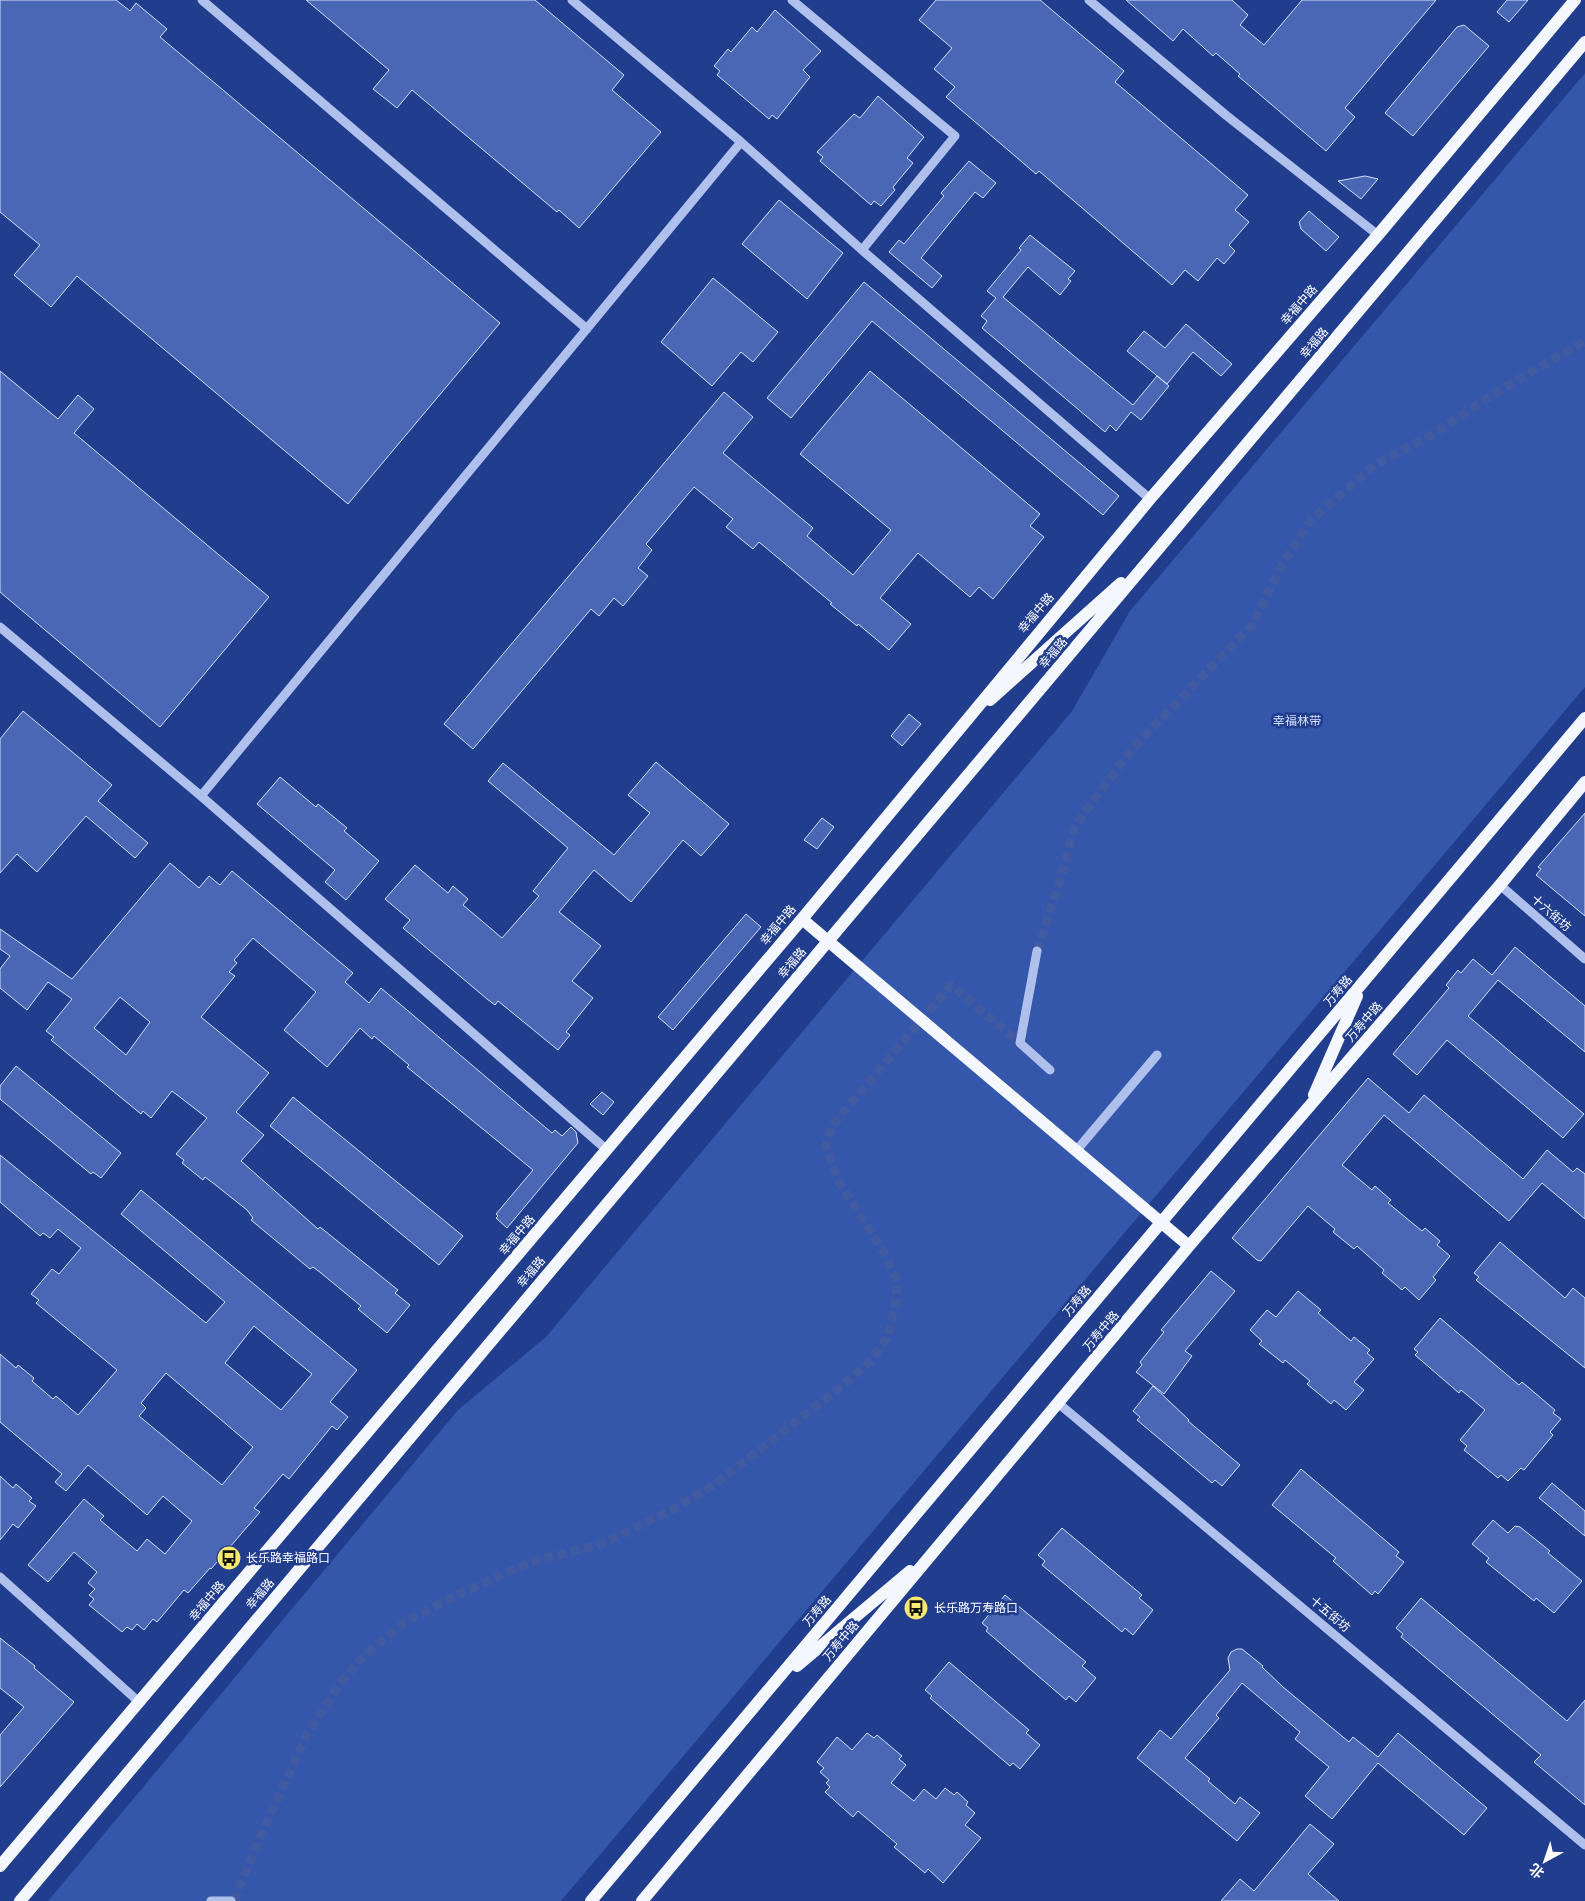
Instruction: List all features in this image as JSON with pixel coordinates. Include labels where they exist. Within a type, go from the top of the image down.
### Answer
[{"type":"main road","name":"幸福中路","points":[[0,1866],[607,1150],[1150,498],[1378,235],[1575,0]]},
{"type":"main road","name":"幸福路","points":[[20,1901],[1585,42]]},
{"type":"main road","points":[[958,729],[1154,554]]},
{"type":"main road","name":"万寿路","points":[[591,1901],[1585,718]]},
{"type":"main road","name":"万寿中路","points":[[642,1901],[1188,1246],[1500,885],[1585,782]]},
{"type":"main road","points":[[802,918],[1188,1246]]},
{"type":"main road","points":[[1308,1108],[1364,982]]},
{"type":"main road","points":[[770,1688],[937,1548]]},
{"type":"street","points":[[202,0],[587,329]]},
{"type":"street","points":[[572,0],[741,142],[862,250],[1150,498]]},
{"type":"street","points":[[792,0],[955,136],[862,250]]},
{"type":"street","points":[[1089,0],[1227,116],[1378,235]]},
{"type":"street","points":[[201,796],[741,142]]},
{"type":"street","points":[[0,628],[201,796],[607,1150]]},
{"type":"street","name":"十六街坊","points":[[1500,885],[1585,959]]},
{"type":"street","points":[[1037,951],[1020,1044],[1050,1070]]},
{"type":"street","points":[[1076,1151],[1157,1055]]},
{"type":"street","name":"十五街坊","points":[[1058,1403],[1585,1845]]},
{"type":"street","points":[[0,1577],[139,1702]]},
{"type":"street","points":[[211,1901],[232,1901]]},
{"type":"green space","name":"幸福林带","points":[[1585,73],[1585,687],[561,1901],[48,1901],[458,1410],[546,1337],[1072,711],[1130,611]]},
{"type":"building","points":[[0,0],[116,0],[130,11],[136,3],[167,29],[160,37],[500,323],[348,504],[77,276],[51,307],[14,275],[40,245],[0,212]]},
{"type":"building","points":[[306,0],[535,0],[624,75],[612,90],[661,132],[579,228],[559,210],[557,212],[412,90],[397,108],[373,89],[389,70]]},
{"type":"building","points":[[936,0],[1040,0],[1124,71],[1115,82],[1248,195],[1235,210],[1249,222],[1229,245],[1235,251],[1224,264],[1217,258],[1198,281],[1185,270],[1172,285],[1039,171],[1036,174],[946,97],[955,87],[934,69],[952,48],[919,20]]},
{"type":"building","points":[[1126,0],[1232,0],[1248,15],[1240,25],[1264,45],[1302,0],[1436,0],[1345,108],[1355,117],[1326,151],[1238,76],[1240,74],[1216,53],[1213,56],[1183,29],[1173,41]]},
{"type":"building","points":[[1507,0],[1528,0],[1509,22],[1497,12]]},
{"type":"building","points":[[775,10],[821,51],[803,70],[810,77],[777,119],[772,115],[769,119],[717,75],[720,71],[714,66],[728,49],[731,52],[752,27],[757,32]]},
{"type":"building","points":[[1464,25],[1489,46],[1413,136],[1385,113],[1457,27]]},
{"type":"building","points":[[878,96],[924,137],[907,158],[913,163],[893,187],[895,190],[881,206],[874,201],[871,205],[820,161],[823,157],[817,152],[854,114],[860,118]]},
{"type":"building","points":[[969,161],[996,183],[983,198],[975,192],[921,258],[942,276],[932,288],[889,252],[899,240],[904,244],[944,196],[941,193]]},
{"type":"building","points":[[1365,176],[1378,179],[1361,199],[1338,181]]},
{"type":"building","points":[[779,200],[843,253],[807,299],[742,244]]},
{"type":"building","points":[[1309,211],[1339,237],[1326,251],[1301,229],[1299,222]]},
{"type":"building","points":[[1030,235],[1075,271],[1068,279],[1071,281],[1060,295],[1028,267],[1003,297],[1133,405],[1157,376],[1169,386],[1141,420],[1131,412],[1116,431],[1110,425],[1105,432],[982,328],[987,321],[981,316],[996,298],[987,291],[1021,250],[1019,248]]},
{"type":"building","points":[[713,278],[778,332],[753,362],[741,352],[712,386],[661,342]]},
{"type":"building","points":[[864,282],[1119,496],[1103,515],[872,321],[791,418],[767,398]]},
{"type":"building","points":[[1186,324],[1232,364],[1221,376],[1193,352],[1167,384],[1127,351],[1144,331],[1165,348]]},
{"type":"building","points":[[0,371],[58,419],[78,395],[94,409],[74,433],[269,597],[160,727],[0,592]]},
{"type":"building","points":[[870,371],[1040,514],[1030,526],[1044,537],[993,599],[979,587],[970,597],[918,553],[880,598],[911,624],[889,650],[830,604],[832,603],[759,542],[753,549],[726,527],[733,519],[694,487],[646,544],[652,550],[638,568],[648,576],[623,606],[614,598],[599,616],[591,609],[473,749],[444,724],[724,392],[753,417],[723,453],[813,528],[807,536],[853,575],[891,530],[800,454]]},
{"type":"building","points":[[23,711],[112,785],[98,801],[148,843],[135,858],[86,816],[37,872],[17,854],[0,873],[0,739]]},
{"type":"building","points":[[909,714],[921,724],[902,746],[891,736]]},
{"type":"building","points":[[656,762],[729,824],[701,856],[683,840],[631,902],[594,870],[559,912],[601,946],[572,981],[593,998],[566,1032],[570,1035],[558,1050],[498,1001],[495,1005],[487,999],[403,928],[410,920],[385,899],[415,865],[448,893],[453,886],[468,899],[463,905],[502,938],[539,896],[533,891],[568,848],[488,781],[503,763],[614,855],[650,813],[628,795]]},
{"type":"building","points":[[280,777],[316,807],[318,804],[347,828],[344,831],[379,861],[346,900],[325,882],[335,870],[257,804]]},
{"type":"building","points":[[1585,813],[1585,916],[1536,875],[1541,869],[1538,867]]},
{"type":"building","points":[[822,818],[834,827],[817,849],[804,840]]},
{"type":"building","points":[[170,863],[199,888],[209,876],[220,885],[232,871],[353,973],[345,982],[369,1003],[381,988],[552,1133],[555,1130],[562,1136],[571,1127],[576,1132],[578,1143],[507,1228],[496,1218],[498,1216],[496,1214],[533,1170],[407,1067],[409,1065],[374,1036],[372,1039],[360,1028],[327,1067],[284,1030],[316,992],[253,938],[234,960],[237,963],[229,972],[235,976],[201,1017],[269,1073],[236,1112],[264,1135],[241,1161],[318,1229],[320,1227],[398,1290],[395,1293],[410,1305],[387,1333],[358,1309],[361,1306],[313,1267],[310,1269],[251,1220],[253,1218],[247,1210],[205,1177],[203,1180],[182,1163],[184,1160],[176,1154],[207,1118],[172,1091],[151,1118],[143,1111],[141,1114],[51,1040],[54,1037],[46,1031],[72,999],[48,982],[27,1010],[0,988],[0,969],[10,956],[0,949],[0,929],[72,979]],"holes":[[[120,997],[150,1022],[126,1055],[94,1028]]]},
{"type":"building","points":[[746,914],[761,927],[673,1030],[658,1017]]},
{"type":"building","points":[[1515,947],[1585,1006],[1585,1052],[1498,980],[1468,1016],[1584,1114],[1563,1138],[1447,1040],[1417,1075],[1393,1054],[1449,988],[1446,985],[1458,970],[1461,973],[1473,959],[1492,975]]},
{"type":"building","points":[[16,1066],[121,1153],[101,1178],[93,1172],[91,1174],[0,1099],[0,1086]]},
{"type":"building","points":[[1368,1078],[1409,1113],[1424,1095],[1523,1179],[1547,1150],[1573,1172],[1577,1168],[1585,1174],[1585,1219],[1542,1183],[1509,1221],[1384,1115],[1342,1165],[1372,1190],[1375,1186],[1391,1200],[1388,1203],[1422,1231],[1425,1228],[1440,1241],[1437,1245],[1450,1256],[1433,1277],[1436,1280],[1419,1300],[1405,1287],[1402,1290],[1382,1273],[1384,1270],[1357,1246],[1354,1249],[1333,1232],[1335,1229],[1308,1206],[1261,1261],[1257,1260],[1232,1238]]},
{"type":"building","points":[[602,1092],[614,1102],[603,1115],[590,1104]]},
{"type":"building","points":[[293,1097],[463,1236],[439,1265],[270,1126]]},
{"type":"building","points":[[0,1155],[206,1323],[225,1302],[121,1214],[141,1190],[357,1370],[330,1402],[348,1417],[337,1430],[332,1426],[289,1479],[283,1474],[254,1508],[260,1512],[211,1569],[188,1593],[184,1590],[157,1622],[153,1619],[144,1630],[137,1624],[132,1630],[127,1627],[122,1632],[89,1605],[94,1599],[89,1595],[95,1589],[88,1583],[97,1572],[74,1552],[48,1582],[28,1565],[84,1499],[104,1516],[100,1520],[137,1551],[147,1539],[165,1554],[192,1521],[163,1496],[147,1515],[88,1465],[66,1491],[55,1482],[62,1474],[0,1422],[0,1354],[16,1368],[18,1365],[34,1378],[32,1381],[53,1399],[56,1396],[78,1415],[117,1370],[36,1303],[39,1300],[31,1294],[52,1269],[59,1274],[81,1248],[58,1229],[50,1238],[43,1233],[40,1236],[0,1202]],"holes":[[[254,1326],[312,1374],[281,1410],[225,1363]],[[166,1373],[253,1447],[222,1485],[139,1416],[146,1408],[141,1403]]]},
{"type":"building","points":[[1500,1242],[1565,1298],[1573,1288],[1585,1298],[1585,1368],[1476,1280],[1479,1277],[1474,1273]]},
{"type":"building","points":[[1211,1271],[1235,1291],[1185,1351],[1192,1356],[1164,1394],[1136,1372],[1142,1365],[1140,1362],[1164,1332],[1161,1330]]},
{"type":"building","points":[[1298,1291],[1321,1310],[1318,1313],[1351,1341],[1354,1337],[1370,1350],[1367,1353],[1374,1359],[1354,1382],[1364,1390],[1346,1410],[1334,1400],[1331,1404],[1307,1384],[1310,1381],[1285,1360],[1283,1363],[1259,1344],[1262,1341],[1250,1330],[1267,1310],[1276,1317]]},
{"type":"building","points":[[1440,1318],[1519,1385],[1522,1382],[1555,1410],[1553,1413],[1561,1419],[1550,1432],[1553,1435],[1524,1470],[1521,1468],[1508,1481],[1501,1475],[1498,1478],[1464,1450],[1467,1446],[1460,1440],[1485,1410],[1461,1390],[1459,1393],[1415,1355],[1418,1352],[1414,1349]]},
{"type":"building","points":[[1153,1386],[1188,1421],[1240,1465],[1222,1486],[1215,1480],[1212,1483],[1137,1420],[1140,1417],[1133,1411]]},
{"type":"building","points":[[1301,1469],[1399,1552],[1396,1556],[1404,1562],[1378,1594],[1375,1591],[1372,1595],[1333,1561],[1336,1558],[1272,1505]]},
{"type":"building","points":[[0,1476],[13,1488],[16,1484],[32,1498],[29,1501],[36,1506],[18,1528],[13,1524],[0,1540]]},
{"type":"building","points":[[1552,1483],[1585,1511],[1585,1536],[1539,1498]]},
{"type":"building","points":[[1493,1520],[1508,1533],[1515,1526],[1520,1527],[1550,1551],[1548,1553],[1582,1581],[1554,1613],[1536,1598],[1534,1601],[1486,1562],[1489,1558],[1472,1544]]},
{"type":"building","points":[[1062,1528],[1142,1595],[1139,1598],[1153,1610],[1133,1635],[1125,1628],[1122,1632],[1042,1565],[1045,1561],[1038,1555]]},
{"type":"building","points":[[1005,1595],[1086,1662],[1082,1666],[1096,1678],[1076,1702],[1069,1696],[1066,1700],[986,1631],[988,1628],[982,1623]]},
{"type":"building","points":[[1421,1598],[1567,1721],[1585,1700],[1585,1805],[1534,1762],[1541,1755],[1401,1637],[1403,1634],[1396,1628]]},
{"type":"building","points":[[0,1638],[35,1666],[34,1668],[74,1702],[0,1787],[0,1735],[24,1707],[0,1688]]},
{"type":"building","points":[[1242,1649],[1263,1666],[1283,1687],[1349,1742],[1353,1737],[1378,1757],[1398,1733],[1487,1808],[1464,1835],[1378,1763],[1332,1819],[1305,1796],[1329,1767],[1295,1739],[1300,1732],[1242,1683],[1216,1715],[1219,1718],[1185,1758],[1235,1804],[1240,1797],[1260,1813],[1237,1841],[1137,1758],[1160,1730],[1171,1739],[1230,1670],[1228,1658],[1231,1652]]},
{"type":"building","points":[[949,1662],[1029,1730],[1026,1733],[1040,1745],[1020,1769],[1013,1763],[1010,1766],[930,1698],[932,1696],[925,1690]]},
{"type":"building","points":[[867,1733],[874,1738],[877,1735],[902,1756],[899,1759],[906,1765],[891,1783],[914,1801],[924,1789],[936,1799],[945,1788],[954,1795],[957,1792],[968,1802],[966,1805],[975,1813],[965,1825],[981,1838],[943,1883],[928,1869],[925,1873],[894,1847],[897,1844],[858,1811],[853,1817],[825,1792],[830,1787],[826,1783],[829,1780],[820,1772],[824,1768],[817,1762],[837,1737],[852,1750]]},
{"type":"building","points":[[1310,1824],[1334,1844],[1308,1874],[1339,1901],[1221,1901],[1240,1879],[1254,1891]]},
{"type":"tunnel","points":[[1037,951],[1060,882],[1073,831],[1087,809],[1134,747],[1253,624],[1280,568],[1311,520],[1375,465],[1433,434],[1492,395],[1585,341]]},
{"type":"tunnel","points":[[234,1901],[257,1844],[307,1734],[342,1681],[365,1655],[405,1622],[459,1594],[531,1562],[602,1544],[675,1508],[712,1486],[836,1391],[870,1362],[887,1338],[895,1309],[897,1281],[883,1251],[837,1179],[826,1146],[832,1126],[951,985],[1020,1043]]},
{"type":"place","name":"长乐路幸福路口","points":[[229,1558]]},
{"type":"place","name":"长乐路万寿路口","points":[[916,1608]]}]
